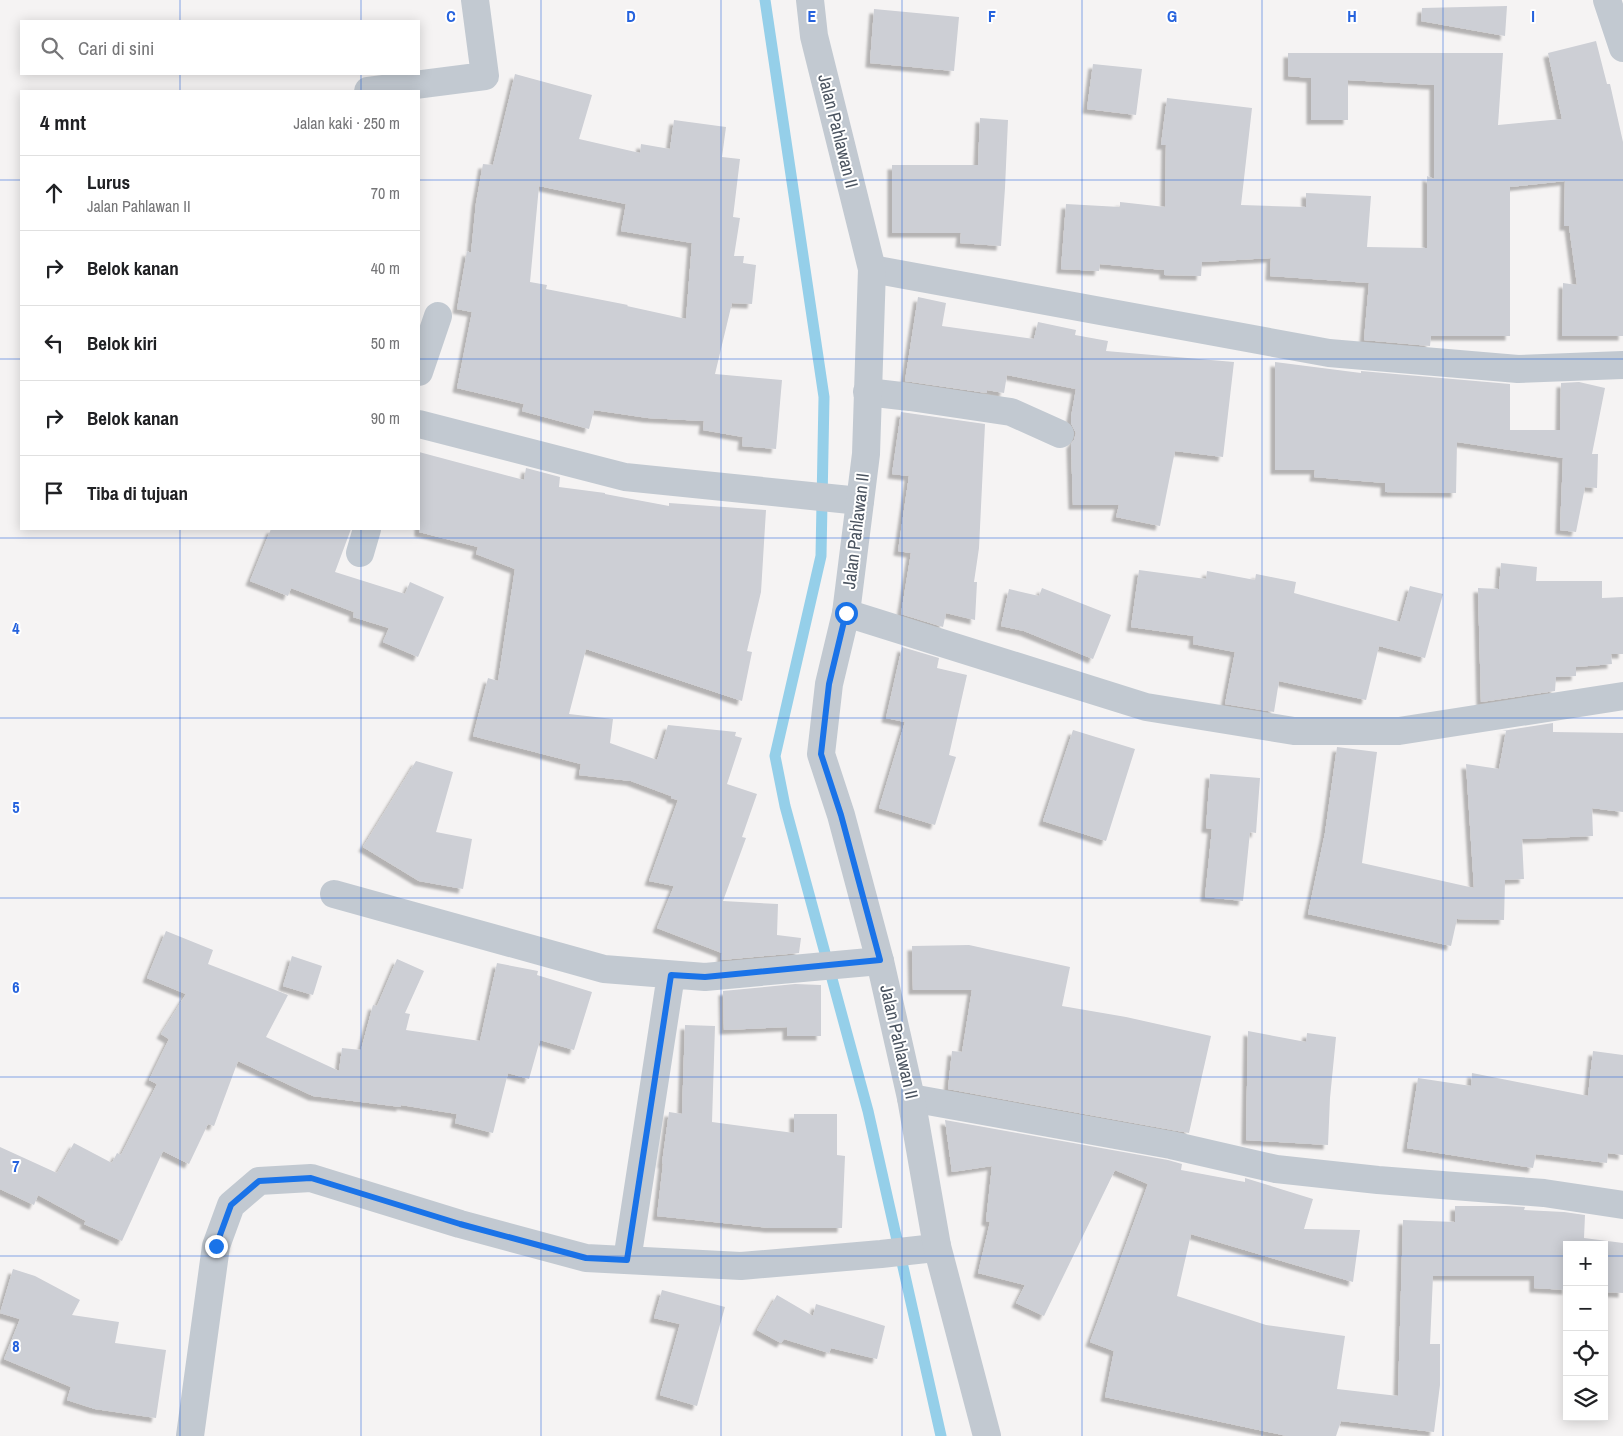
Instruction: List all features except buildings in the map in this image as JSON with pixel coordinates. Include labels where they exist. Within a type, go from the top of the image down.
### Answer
[{"type":"street","points":[[376,90],[485,76],[475,0]]},
{"type":"street","name":"Jalan Pahlawan II","points":[[810,0],[814,36],[872,269],[866,454],[849,500],[846,613],[829,684],[821,754],[841,815],[869,962],[912,1098],[932,1248],[987,1436]]},
{"type":"street","points":[[1607,0],[1623,48]]},
{"type":"street","points":[[872,269],[1329,354],[1518,369],[1623,365]]},
{"type":"street","points":[[420,369],[438,316]]},
{"type":"street","points":[[867,392],[910,396],[1011,412],[1060,434]]},
{"type":"street","points":[[420,424],[625,477],[849,500]]},
{"type":"street","points":[[846,613],[1146,707],[1294,731],[1399,731],[1623,696]]},
{"type":"street","points":[[334,894],[604,970],[705,977],[869,962]]},
{"type":"street","points":[[627,1260],[671,975]]},
{"type":"street","points":[[912,1098],[1171,1145],[1276,1169],[1378,1180],[1544,1193],[1623,1204]]},
{"type":"street","points":[[190,1436],[216,1246],[231,1205],[259,1181],[311,1178],[460,1224],[586,1258],[741,1266],[932,1248]]},
{"type":"waterway","points":[[765,0],[824,397],[821,556],[775,756],[785,806],[868,1111],[941,1436]]},
{"type":"route","points":[[216,1246],[231,1205],[259,1181],[311,1178],[460,1224],[586,1258],[627,1260],[671,975],[705,977],[857,964],[880,960],[841,815],[821,754],[829,684],[846,613]]}]
